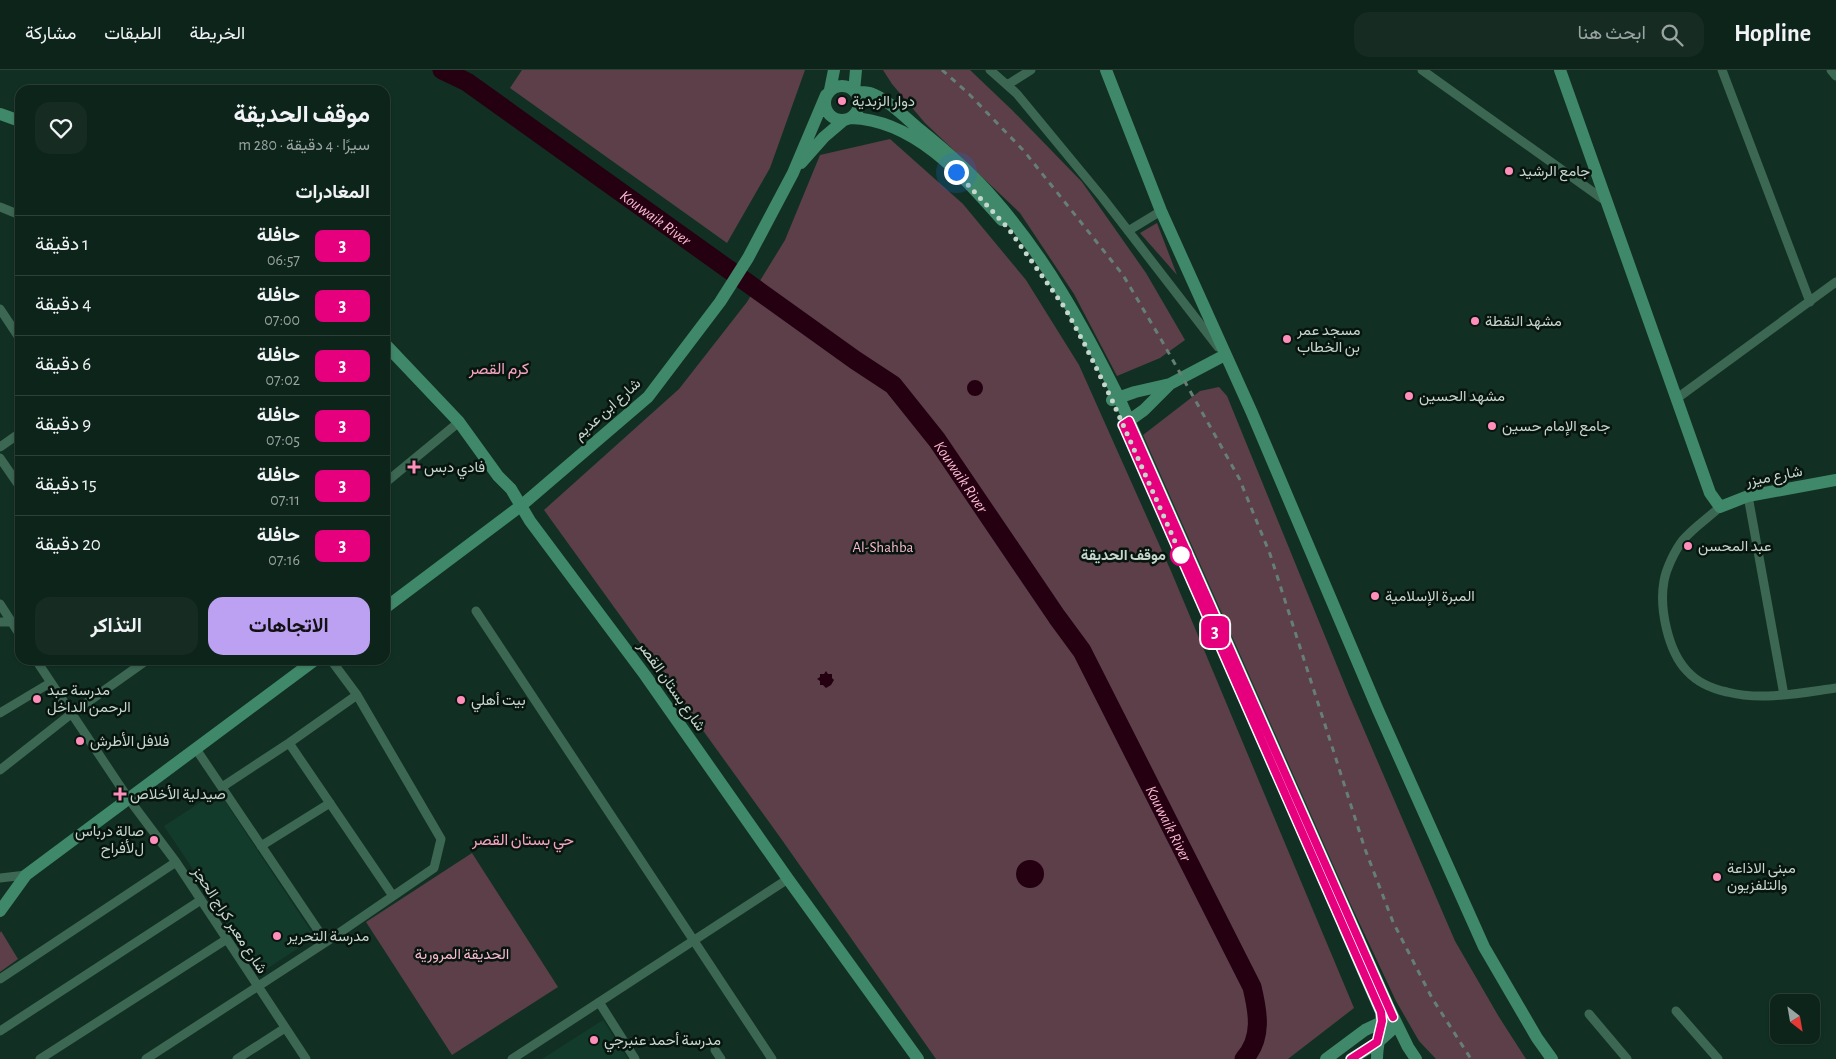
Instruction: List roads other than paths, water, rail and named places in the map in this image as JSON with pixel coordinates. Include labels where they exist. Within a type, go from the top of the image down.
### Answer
[{"type":"main road","points":[[834,70],[824,105],[826,110],[833,118],[864,118],[906,132],[940,158],[988,204],[1027,253],[1065,308],[1116,399]]},
{"type":"main road","points":[[793,172],[815,147],[855,114],[859,106],[858,96],[855,91],[856,70]]},
{"type":"main road","points":[[1106,70],[1161,211],[1252,413],[1378,710],[1484,947],[1532,1030],[1552,1059]]},
{"type":"main road","points":[[1560,70],[1710,493],[1720,507]]},
{"type":"main road","points":[[793,172],[828,92],[840,86],[870,93],[883,100],[950,154],[993,197],[1033,249],[1071,306],[1090,340],[1391,1021],[1416,1059]]},
{"type":"main road","points":[[0,114],[15,119]]},
{"type":"main road","name":"شارع ابن عديم","points":[[390,604],[522,505],[648,397],[720,302],[748,258],[793,172]]},
{"type":"main road","name":"شارع بستان القصر","points":[[390,349],[459,422],[498,476],[511,489],[530,521],[645,675],[788,879],[918,1059]]},
{"type":"main road","points":[[1116,399],[1144,389],[1170,384],[1225,355]]},
{"type":"main road","points":[[1126,423],[1150,404],[1170,384]]},
{"type":"main road","name":"شارع ميزر","points":[[1720,507],[1748,496],[1836,481]]},
{"type":"main road","points":[[0,911],[26,876],[308,665]]},
{"type":"main road","points":[[1354,1057],[1377,1042],[1391,1021]]},
{"type":"main road","points":[[1326,1059],[1365,1030],[1391,1021]]},
{"type":"main road","points":[[1377,1042],[1377,1059]]},
{"type":"main road","points":[[1354,1057],[1369,1059]]},
{"type":"street","points":[[990,70],[1017,94],[1225,355]]},
{"type":"street","points":[[1007,85],[1031,70]]},
{"type":"street","points":[[1422,70],[1608,202]]},
{"type":"street","points":[[1722,70],[1810,302]]},
{"type":"street","points":[[1831,70],[1836,76]]},
{"type":"street","points":[[0,207],[15,214]]},
{"type":"street","points":[[1128,231],[1161,211]]},
{"type":"street","points":[[1676,399],[1836,282]]},
{"type":"street","points":[[0,309],[15,332]]},
{"type":"street","points":[[390,477],[459,422]]},
{"type":"street","points":[[0,447],[15,436]]},
{"type":"street","points":[[0,458],[15,480]]},
{"type":"street","points":[[1748,496],[1784,695]]},
{"type":"street","points":[[1720,507],[1683,540],[1664,580],[1662,604],[1666,627],[1673,649],[1686,671],[1705,684],[1725,692],[1749,696],[1784,695],[1836,688]]},
{"type":"street","points":[[0,604],[15,627]]},
{"type":"street","points":[[476,612],[772,1059]]},
{"type":"street","points":[[0,622],[12,622]]},
{"type":"street","name":"شارع معبر كراج الحجز","points":[[39,665],[128,798],[176,862],[306,1059]]},
{"type":"street","points":[[0,770],[137,665]]},
{"type":"street","points":[[146,1059],[326,942],[434,868],[441,838],[357,695],[334,665]]},
{"type":"street","points":[[0,713],[50,683]]},
{"type":"street","points":[[222,787],[289,744],[357,695]]},
{"type":"street","points":[[289,744],[393,896]]},
{"type":"street","points":[[196,749],[326,942]]},
{"type":"street","points":[[262,846],[330,803]]},
{"type":"street","points":[[0,979],[176,862]]},
{"type":"street","points":[[0,878],[26,876]]},
{"type":"street","points":[[512,1059],[788,879]]},
{"type":"street","points":[[0,1031],[201,900]]},
{"type":"street","points":[[40,1059],[227,939]]},
{"type":"street","points":[[599,1002],[635,1059]]},
{"type":"street","points":[[1676,1011],[1718,1059]]},
{"type":"street","points":[[1589,1014],[1627,1059]]},
{"type":"street","points":[[237,1059],[285,1028]]},
{"type":"street","points":[[715,1050],[721,1059]]},
{"type":"waterway","name":"Kouwaik River","points":[[442,70],[467,82],[855,360],[893,385],[937,440],[1082,651],[1252,987],[1257,1015],[1256,1034],[1250,1051],[1244,1059]]},
{"type":"railway","points":[[942,70],[969,94],[1024,151],[1123,275],[1239,478],[1270,554],[1365,849],[1393,922],[1432,998],[1471,1059]]},
{"type":"place","name":"دوار الزبدية","points":[[842,101]]},
{"type":"place","name":"جامع الرشيد","points":[[1509,171]]},
{"type":"place","name":"مشهد النقطة","points":[[1475,321]]},
{"type":"place","name":"مسجد عمر بن الخطاب","points":[[1287,339]]},
{"type":"place","name":"مشهد الحسين","points":[[1409,396]]},
{"type":"place","name":"جامع الإمام حسين","points":[[1492,426]]},
{"type":"place","name":"فادي دبس","points":[[414,467]]},
{"type":"place","name":"عبد المحسن","points":[[1688,546]]},
{"type":"place","name":"موقف الحديقة","points":[[1181,555]]},
{"type":"place","name":"المبرة الإسلامية","points":[[1375,596]]},
{"type":"place","name":"مدرسة عبد الرحمن الداخل","points":[[37,699]]},
{"type":"place","name":"بيت أهلي","points":[[461,700]]},
{"type":"place","name":"فلافل اﻷطرش","points":[[80,741]]},
{"type":"place","name":"صيدلية اﻷخلاص","points":[[120,794]]},
{"type":"place","name":"صالة درباس لﻷفراح","points":[[154,840]]},
{"type":"place","name":"مبنى الاذاعة والتلفزيون","points":[[1717,877]]},
{"type":"place","name":"مدرسة التحرير","points":[[277,936]]},
{"type":"place","name":"مدرسة أحمد عنبرجي","points":[[594,1040]]},
{"type":"district","name":"كرم القصر","points":[[499,368]]},
{"type":"district","name":"حي بستان القصر","points":[[523,839]]},
{"type":"park label","name":"Al-Shahba","points":[[883,547]]},
{"type":"park label","name":"الحديقة المرورية","points":[[462,954]]}]
